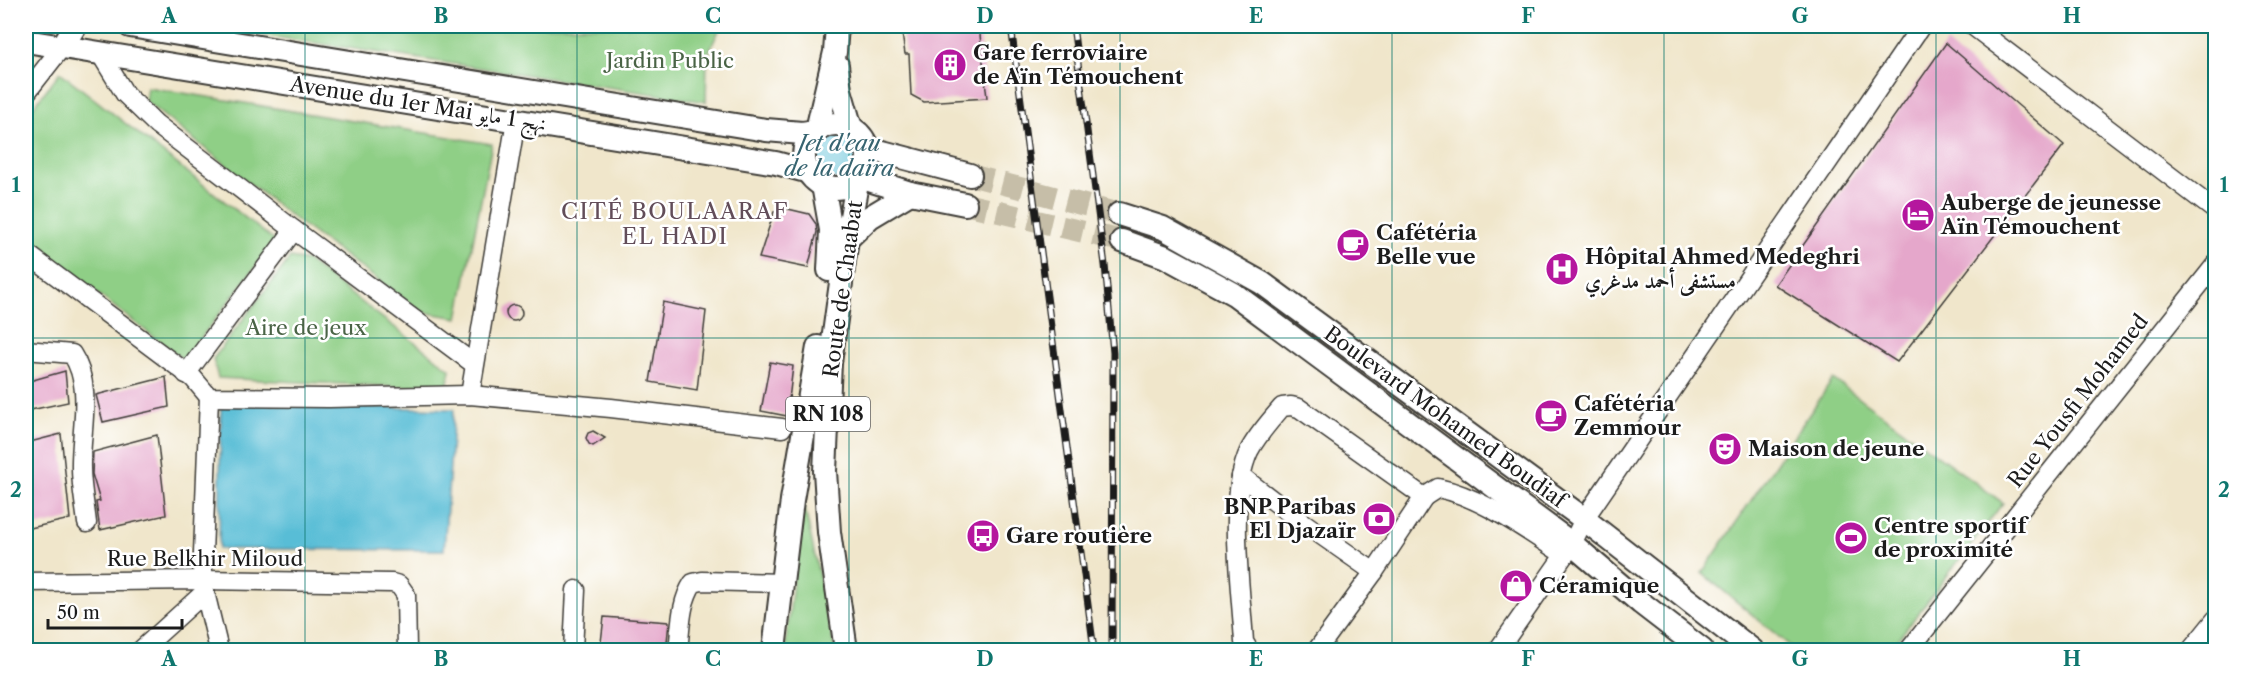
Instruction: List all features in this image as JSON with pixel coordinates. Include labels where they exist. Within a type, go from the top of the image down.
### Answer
[{"type":"main road","points":[[62,47],[75,26]]},
{"type":"main road","name":"Avenue du 1er Mai نهج 1 مايو","points":[[130,26],[766,130],[802,133],[817,130]]},
{"type":"main road","points":[[817,130],[835,52],[837,26]]},
{"type":"main road","name":"Avenue du 1er Mai نهج 1 مايو","points":[[26,41],[776,163],[816,178]]},
{"type":"main road","points":[[835,52],[840,90],[851,128],[863,140],[867,148],[867,163],[859,178],[842,187],[816,178],[804,155],[810,137],[817,130],[834,124],[851,128]]},
{"type":"main road","points":[[867,148],[969,176]]},
{"type":"main road","name":"Route de Chaabat","points":[[774,651],[792,500],[816,362],[831,254],[831,230],[816,178]]},
{"type":"main road","points":[[859,178],[909,193],[965,204]]},
{"type":"main road","name":"Route de Chaabat","points":[[846,651],[829,532],[825,471],[830,363],[847,239],[859,178]]},
{"type":"main road","points":[[847,239],[870,217],[909,193]]},
{"type":"main road","name":"Boulevard Mohamed Boudiaf","points":[[1119,214],[1163,228],[1262,283],[1584,519],[1752,651]]},
{"type":"main road","name":"Boulevard Mohamed Boudiaf","points":[[1122,241],[1166,257],[1234,294],[1702,651]]},
{"type":"street","points":[[1498,651],[1568,550],[1584,519],[1921,26]]},
{"type":"street","points":[[1973,26],[2216,211]]},
{"type":"street","points":[[26,93],[62,47]]},
{"type":"street","points":[[100,53],[125,94],[156,124],[474,364]]},
{"type":"street","points":[[470,395],[516,120]]},
{"type":"street","points":[[186,374],[294,230]]},
{"type":"street","points":[[26,253],[186,374],[209,397],[329,398],[470,395],[611,408],[782,428]]},
{"type":"street","name":"Rue Yousfi Mohamed","points":[[1909,651],[2216,264]]},
{"type":"street","points":[[26,350],[72,354],[81,368],[84,396],[81,469],[87,523]]},
{"type":"street","points":[[209,397],[204,586],[219,651]]},
{"type":"street","points":[[1249,651],[1244,642],[1236,510],[1241,476],[1250,450],[1282,407],[1299,408],[1424,497]]},
{"type":"street","points":[[1241,476],[1374,572]]},
{"type":"street","points":[[1317,651],[1424,497],[1438,488],[1450,490],[1568,550]]},
{"type":"street","points":[[678,651],[683,608],[687,593],[693,583],[702,581],[782,583]]},
{"type":"street","name":"Rue Belkhir Miloud","points":[[26,582],[204,586],[384,582],[399,585],[406,596],[407,651]]},
{"type":"street","points":[[141,651],[204,586]]},
{"type":"street","points":[[573,651],[576,590]]},
{"type":"street","points":[[2200,647],[2216,619]]},
{"type":"green space","name":"Jardin Public","points":[[203,26],[721,26],[707,56],[706,102]]},
{"type":"green space","points":[[60,72],[275,241],[184,360],[26,239],[26,116]]},
{"type":"green space","points":[[147,87],[492,144],[458,318],[422,312],[301,224],[145,101]]},
{"type":"green space","name":"Aire de jeux","points":[[290,258],[307,261],[450,369],[447,389],[218,378],[213,359]]},
{"type":"green space","name":"Centre sportif de proximité","points":[[1833,379],[2003,503],[1890,650],[1795,650],[1702,573]]},
{"type":"green space","points":[[803,500],[835,650],[785,650]]},
{"type":"water","name":"Jet d'eau de la daïra","points":[[839,133],[848,134],[856,139],[861,147],[861,165],[856,173],[848,178],[839,179],[830,178],[822,173],[817,165],[816,156],[817,147],[822,139],[830,134]]},
{"type":"water","points":[[221,403],[454,409],[444,550],[219,549]]},
{"type":"building","name":"Gare ferroviaire de Aïn Témouchent","points":[[901,26],[979,26],[987,98],[924,102],[911,95],[909,54],[905,54]]},
{"type":"building","name":"Auberge de jeunesse Aïn Témouchent","points":[[1946,43],[2064,145],[1897,362],[1775,285]]},
{"type":"building","points":[[788,209],[809,214],[816,224],[817,232],[808,268],[759,258],[774,212]]},
{"type":"building","name":"Cafétéria Belle vue","points":[[1354,230],[1366,246],[1351,258],[1340,243]]},
{"type":"building","points":[[663,302],[706,311],[697,390],[650,382]]},
{"type":"building","points":[[511,305],[517,305],[522,313],[520,319],[511,321],[506,316],[506,310]]},
{"type":"building","points":[[770,362],[793,366],[787,416],[761,411]]},
{"type":"building","points":[[65,371],[68,402],[26,411],[26,382]]},
{"type":"building","points":[[166,377],[169,407],[103,422],[96,395]]},
{"type":"building","points":[[593,431],[605,438],[593,446],[586,438],[588,433]]},
{"type":"building","points":[[61,434],[70,519],[26,529],[26,443]]},
{"type":"building","points":[[157,435],[166,515],[100,530],[96,502],[100,501],[92,474],[93,452]]},
{"type":"building","points":[[604,617],[669,622],[666,651],[600,651]]},
{"type":"tunnel","points":[[970,175],[1119,214]]},
{"type":"tunnel","points":[[965,204],[1122,241]]},
{"type":"railway","points":[[1011,26],[1094,650]]},
{"type":"railway","points":[[1073,26],[1105,265],[1113,353],[1112,650]]},
{"type":"place","name":"Gare ferroviaire de Aïn Témouchent","points":[[950,65]]},
{"type":"place","name":"Auberge de jeunesse Aïn Témouchent","points":[[1918,215]]},
{"type":"place","name":"Cafétéria Belle vue","points":[[1353,245]]},
{"type":"place","name":"Hôpital Ahmed Medeghri مستشفى أحمد مدغري","points":[[1562,269]]},
{"type":"place","name":"Cafétéria Zemmour","points":[[1551,416]]},
{"type":"place","name":"Maison de jeune","points":[[1725,449]]},
{"type":"place","name":"BNP Paribas El Djazaïr","points":[[1379,519]]},
{"type":"place","name":"Gare routière","points":[[983,536]]},
{"type":"place","name":"Centre sportif de proximité","points":[[1851,538]]},
{"type":"place","name":"Céramique","points":[[1516,586]]},
{"type":"district","name":"CITÉ BOULAARAF EL HADI","points":[[675,224]]}]
